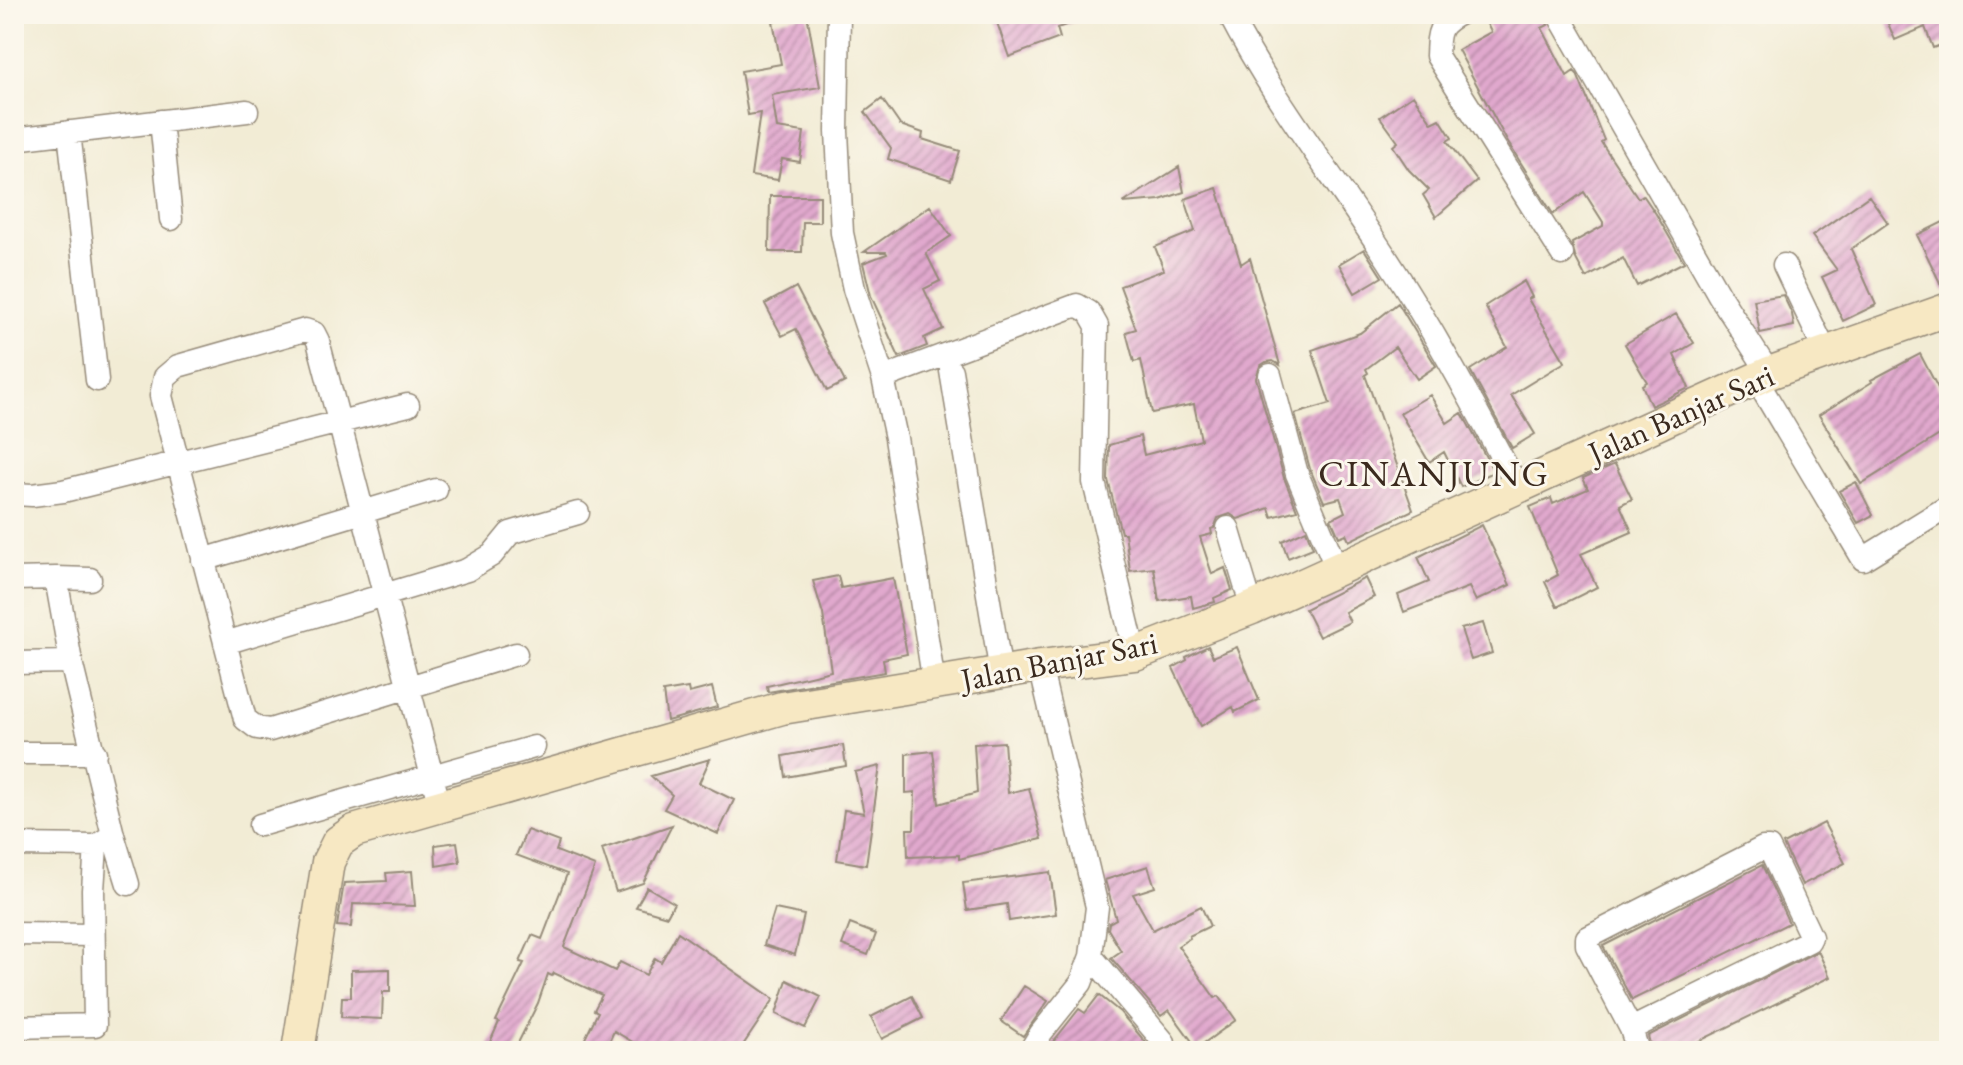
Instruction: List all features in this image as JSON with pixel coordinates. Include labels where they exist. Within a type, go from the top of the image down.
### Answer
[{"type":"street","points":[[839,14],[837,131],[842,233],[854,289],[883,378],[896,438],[934,684]]},
{"type":"street","points":[[1229,14],[1287,110],[1379,245],[1446,352],[1518,488]]},
{"type":"street","points":[[1459,14],[1446,21],[1438,33],[1437,56],[1562,254]]},
{"type":"street","points":[[1558,14],[1719,295],[1863,559],[1949,506]]},
{"type":"street","points":[[14,139],[247,111]]},
{"type":"street","points":[[161,121],[171,219]]},
{"type":"street","points":[[69,132],[97,380]]},
{"type":"street","points":[[1784,265],[1826,353]]},
{"type":"street","points":[[883,378],[1077,305],[1089,312],[1097,326],[1094,482],[1135,654]]},
{"type":"street","name":"Jalan Banjar Sari","points":[[298,1051],[328,862],[338,842],[354,831],[437,792],[782,708],[1040,666],[1135,654],[1252,608],[1763,376],[1949,309]]},
{"type":"street","points":[[437,792],[409,686],[385,594],[318,341],[314,333],[305,330],[178,366],[165,377],[161,396],[245,719],[257,728],[270,730],[409,686],[516,654]]},
{"type":"street","points":[[951,371],[1001,673]]},
{"type":"street","points":[[1270,375],[1297,474],[1337,569]]},
{"type":"street","points":[[14,494],[63,491],[408,405]]},
{"type":"street","points":[[203,560],[436,490]]},
{"type":"street","points":[[225,643],[467,570],[492,555],[500,541],[510,533],[578,513]]},
{"type":"street","points":[[1228,528],[1252,608]]},
{"type":"street","points":[[14,1027],[95,1025],[93,935],[104,841],[95,753],[71,662],[56,578]]},
{"type":"street","points":[[14,579],[90,579]]},
{"type":"street","points":[[14,663],[71,662]]},
{"type":"street","points":[[1030,1051],[1081,983],[1091,956],[1097,907],[1040,666]]},
{"type":"street","points":[[260,825],[437,792],[534,747]]},
{"type":"street","points":[[14,753],[95,753]]},
{"type":"street","points":[[14,845],[104,841]]},
{"type":"street","points":[[104,841],[128,884]]},
{"type":"street","points":[[1631,1029],[1809,941],[1811,937],[1769,848],[1763,848],[1587,938],[1587,945],[1631,1029],[1638,1051]]},
{"type":"street","points":[[14,934],[93,935]]},
{"type":"street","points":[[1091,956],[1164,1042]]},
{"type":"building","points":[[807,14],[820,87],[772,95],[777,128],[804,132],[800,162],[782,159],[778,180],[751,176],[760,113],[748,115],[741,71],[781,64],[773,21]]},
{"type":"building","points":[[994,14],[1090,14],[1090,17],[1057,28],[1060,38],[1009,57]]},
{"type":"building","points":[[1482,14],[1544,14],[1548,25],[1542,28],[1567,76],[1574,71],[1577,74],[1604,140],[1601,142],[1638,198],[1643,195],[1684,262],[1637,286],[1623,258],[1586,278],[1575,257],[1572,243],[1603,226],[1603,222],[1584,192],[1553,214],[1507,141],[1458,50],[1491,32]]},
{"type":"building","points":[[1884,14],[1949,14],[1949,42],[1933,48],[1925,27],[1895,40]]},
{"type":"building","points":[[1413,95],[1432,123],[1440,119],[1452,138],[1447,141],[1477,181],[1436,217],[1423,195],[1429,190],[1409,170],[1393,146],[1398,142],[1380,117]]},
{"type":"building","points":[[882,99],[900,125],[923,133],[922,139],[960,151],[951,180],[888,159],[891,148],[865,112]]},
{"type":"building","points":[[1179,167],[1184,192],[1160,200],[1123,203]]},
{"type":"building","points":[[1217,188],[1241,264],[1250,258],[1280,365],[1273,361],[1266,362],[1260,366],[1256,378],[1284,478],[1297,510],[1272,517],[1269,508],[1238,519],[1230,514],[1218,518],[1211,529],[1212,534],[1200,537],[1212,574],[1225,568],[1232,590],[1214,598],[1215,602],[1193,608],[1191,596],[1159,601],[1154,568],[1130,571],[1125,533],[1121,533],[1108,480],[1109,445],[1140,436],[1144,455],[1201,440],[1194,404],[1152,413],[1141,360],[1134,362],[1126,332],[1136,329],[1120,286],[1164,270],[1155,247],[1195,231],[1185,199]]},
{"type":"building","points":[[770,196],[820,196],[820,222],[803,222],[802,252],[769,252]]},
{"type":"building","points":[[1869,196],[1888,223],[1851,249],[1876,305],[1843,321],[1822,277],[1837,270],[1812,236]]},
{"type":"building","points":[[930,206],[951,236],[926,253],[940,281],[924,289],[943,329],[924,338],[927,346],[899,357],[871,296],[863,263],[887,254],[864,252]]},
{"type":"building","points":[[1949,219],[1949,290],[1944,291],[1917,235]]},
{"type":"building","points":[[1364,249],[1382,277],[1355,293],[1339,264]]},
{"type":"building","points":[[1524,281],[1532,297],[1528,299],[1565,362],[1511,395],[1535,434],[1512,448],[1470,370],[1507,347],[1485,306]]},
{"type":"building","points":[[796,287],[845,382],[827,391],[796,329],[782,336],[765,304]]},
{"type":"building","points":[[1783,295],[1794,326],[1760,333],[1754,300]]},
{"type":"building","points":[[1398,303],[1436,366],[1417,379],[1395,347],[1366,369],[1368,373],[1365,375],[1413,510],[1349,541],[1346,534],[1339,537],[1331,519],[1345,512],[1340,498],[1324,502],[1310,469],[1295,414],[1330,404],[1312,350],[1360,333]]},
{"type":"building","points":[[1676,314],[1694,343],[1674,355],[1689,388],[1651,406],[1642,385],[1647,382],[1625,344]]},
{"type":"building","points":[[1920,354],[1949,409],[1949,429],[1861,484],[1819,415],[1871,380]]},
{"type":"building","points":[[1430,395],[1447,423],[1462,413],[1494,472],[1461,487],[1444,452],[1429,462],[1400,413]]},
{"type":"building","points":[[1615,464],[1632,499],[1620,505],[1632,532],[1581,554],[1597,587],[1557,607],[1545,582],[1558,575],[1530,507],[1551,498],[1553,504],[1588,489],[1583,478]]},
{"type":"building","points":[[1856,482],[1873,515],[1858,523],[1839,491]]},
{"type":"building","points":[[1482,525],[1510,585],[1476,601],[1469,587],[1404,612],[1398,595],[1429,582],[1418,557]]},
{"type":"building","points":[[1306,530],[1313,548],[1288,558],[1282,541]]},
{"type":"building","points":[[838,576],[841,588],[893,578],[907,654],[883,659],[885,672],[768,692],[767,686],[831,671],[823,614],[813,581]]},
{"type":"building","points":[[1365,578],[1374,597],[1345,612],[1350,622],[1319,637],[1305,609]]},
{"type":"building","points":[[1483,623],[1492,653],[1471,660],[1461,629]]},
{"type":"building","points":[[1208,646],[1213,657],[1237,647],[1259,700],[1235,712],[1233,707],[1201,726],[1173,668]]},
{"type":"building","points":[[712,687],[717,707],[667,721],[663,692],[688,688],[689,693]]},
{"type":"building","points":[[1004,742],[1008,793],[1029,788],[1042,839],[959,859],[959,855],[908,857],[907,829],[914,829],[915,792],[906,793],[906,754],[933,751],[939,804],[977,793],[974,744]]},
{"type":"building","points":[[843,745],[846,766],[786,777],[783,756]]},
{"type":"building","points":[[710,759],[699,783],[734,800],[718,834],[664,809],[672,795],[651,776]]},
{"type":"building","points":[[880,766],[866,865],[837,860],[844,810],[864,813],[855,772]]},
{"type":"building","points":[[1824,823],[1845,863],[1802,885],[1783,844]]},
{"type":"building","points":[[672,825],[643,883],[616,892],[602,849]]},
{"type":"building","points":[[527,830],[559,842],[556,851],[595,866],[564,947],[615,971],[620,962],[646,975],[655,958],[661,962],[678,932],[774,999],[739,1051],[648,1051],[614,1031],[605,1051],[579,1051],[598,1012],[594,1010],[602,995],[554,973],[552,976],[548,974],[538,1003],[514,1051],[486,1051],[499,1022],[496,1021],[524,963],[520,962],[532,935],[542,939],[567,874],[516,855]]},
{"type":"building","points":[[457,842],[460,862],[436,866],[435,845]]},
{"type":"building","points":[[1762,865],[1789,923],[1632,1000],[1603,946]]},
{"type":"building","points":[[1148,866],[1155,887],[1133,894],[1153,930],[1201,906],[1210,926],[1189,936],[1178,946],[1215,998],[1219,996],[1236,1020],[1197,1048],[1169,1010],[1161,1016],[1111,958],[1121,951],[1108,929],[1109,923],[1116,919],[1105,880]]},
{"type":"building","points":[[412,871],[415,906],[353,904],[351,927],[337,926],[344,883],[387,881],[386,873]]},
{"type":"building","points":[[1050,872],[1056,914],[1009,921],[1007,904],[967,910],[963,883]]},
{"type":"building","points":[[647,887],[674,903],[667,916],[636,907]]},
{"type":"building","points":[[775,909],[804,915],[795,955],[764,945]]},
{"type":"building","points":[[850,924],[876,934],[868,955],[842,945]]},
{"type":"building","points":[[1818,951],[1830,977],[1679,1051],[1652,1051],[1648,1036]]},
{"type":"building","points":[[390,969],[390,992],[383,992],[382,1019],[341,1017],[342,997],[351,997],[351,970]]},
{"type":"building","points":[[787,980],[821,997],[805,1028],[776,1014]]},
{"type":"building","points":[[1024,986],[1048,1001],[1023,1036],[1001,1021]]},
{"type":"building","points":[[1099,995],[1120,1012],[1153,1051],[1046,1051],[1079,1009],[1085,1013]]},
{"type":"building","points":[[912,996],[923,1018],[882,1039],[871,1017]]},
{"type":"district","name":"CINANJUNG","points":[[1434,473]]}]
